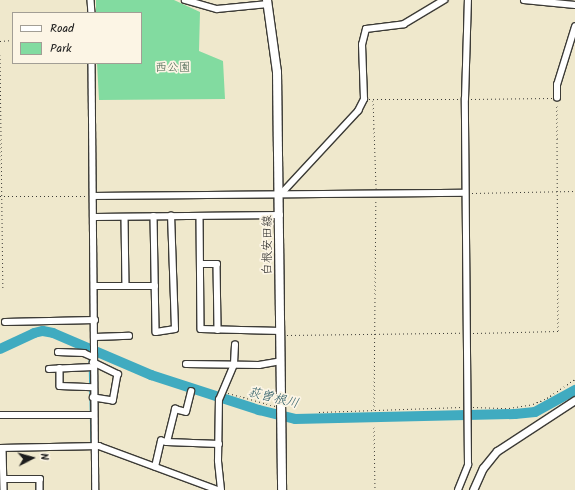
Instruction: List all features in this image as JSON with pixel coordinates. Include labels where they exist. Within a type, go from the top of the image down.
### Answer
[{"type":"main road","name":"白根安田線","points":[[267,2],[277,72],[280,196],[282,490]]},
{"type":"street","points":[[92,0],[92,12]]},
{"type":"street","points":[[185,0],[216,9],[267,2]]},
{"type":"street","points":[[280,196],[358,111],[364,99],[362,45],[366,29],[404,24],[444,0]]},
{"type":"street","points":[[458,490],[468,465],[465,99],[468,0]]},
{"type":"street","points":[[524,0],[575,5]]},
{"type":"street","points":[[557,98],[557,85],[575,27]]},
{"type":"street","points":[[92,64],[95,217],[95,337],[93,362],[93,415],[96,490]]},
{"type":"street","points":[[94,196],[280,196],[465,193]]},
{"type":"street","points":[[95,217],[280,215]]},
{"type":"street","points":[[154,216],[156,332],[175,329],[171,216]]},
{"type":"street","points":[[200,216],[201,329],[281,333]]},
{"type":"street","points":[[125,217],[126,286]]},
{"type":"street","points":[[200,264],[217,264],[218,330]]},
{"type":"street","points":[[95,286],[156,286]]},
{"type":"street","points":[[5,322],[95,320]]},
{"type":"street","points":[[95,337],[129,336]]},
{"type":"street","points":[[4,490],[2,448],[95,448],[99,446],[209,489],[220,490],[220,400],[221,392],[234,364],[234,345]]},
{"type":"street","points":[[58,352],[84,353],[93,362],[118,374],[113,401],[93,398]]},
{"type":"street","points":[[186,364],[259,365],[281,361]]},
{"type":"street","points":[[50,369],[93,362]]},
{"type":"street","points":[[60,368],[60,386],[93,387]]},
{"type":"street","points":[[167,442],[175,409],[186,412],[191,392]]},
{"type":"street","points":[[473,490],[483,468],[500,448],[575,400]]},
{"type":"street","points":[[0,416],[93,415]]},
{"type":"street","points":[[156,467],[161,440],[167,442],[219,444]]},
{"type":"street","points":[[4,480],[40,479],[40,490]]},
{"type":"path","points":[[0,40],[12,40]]},
{"type":"path","points":[[0,55],[3,288]]},
{"type":"path","points":[[281,333],[375,334],[558,331],[557,98],[373,99],[376,194],[375,334],[374,410]]},
{"type":"path","points":[[465,193],[575,191]]},
{"type":"path","points":[[1,196],[94,196]]},
{"type":"path","points":[[319,412],[509,408],[533,404],[547,398],[575,379]]},
{"type":"path","points":[[221,392],[281,408]]},
{"type":"path","points":[[374,427],[375,490]]},
{"type":"green space","name":"西公園","points":[[96,0],[174,0],[200,12],[199,51],[223,61],[225,99],[99,100],[97,64],[142,64],[142,12],[96,12]]},
{"type":"waterway","name":"荻曽根川","points":[[0,349],[34,333],[43,331],[53,333],[151,375],[259,410],[295,419],[515,414],[535,412],[575,390]]},
{"type":"waterway","points":[[90,358],[92,444]]},
{"type":"waterway","points":[[93,448],[93,490]]}]
